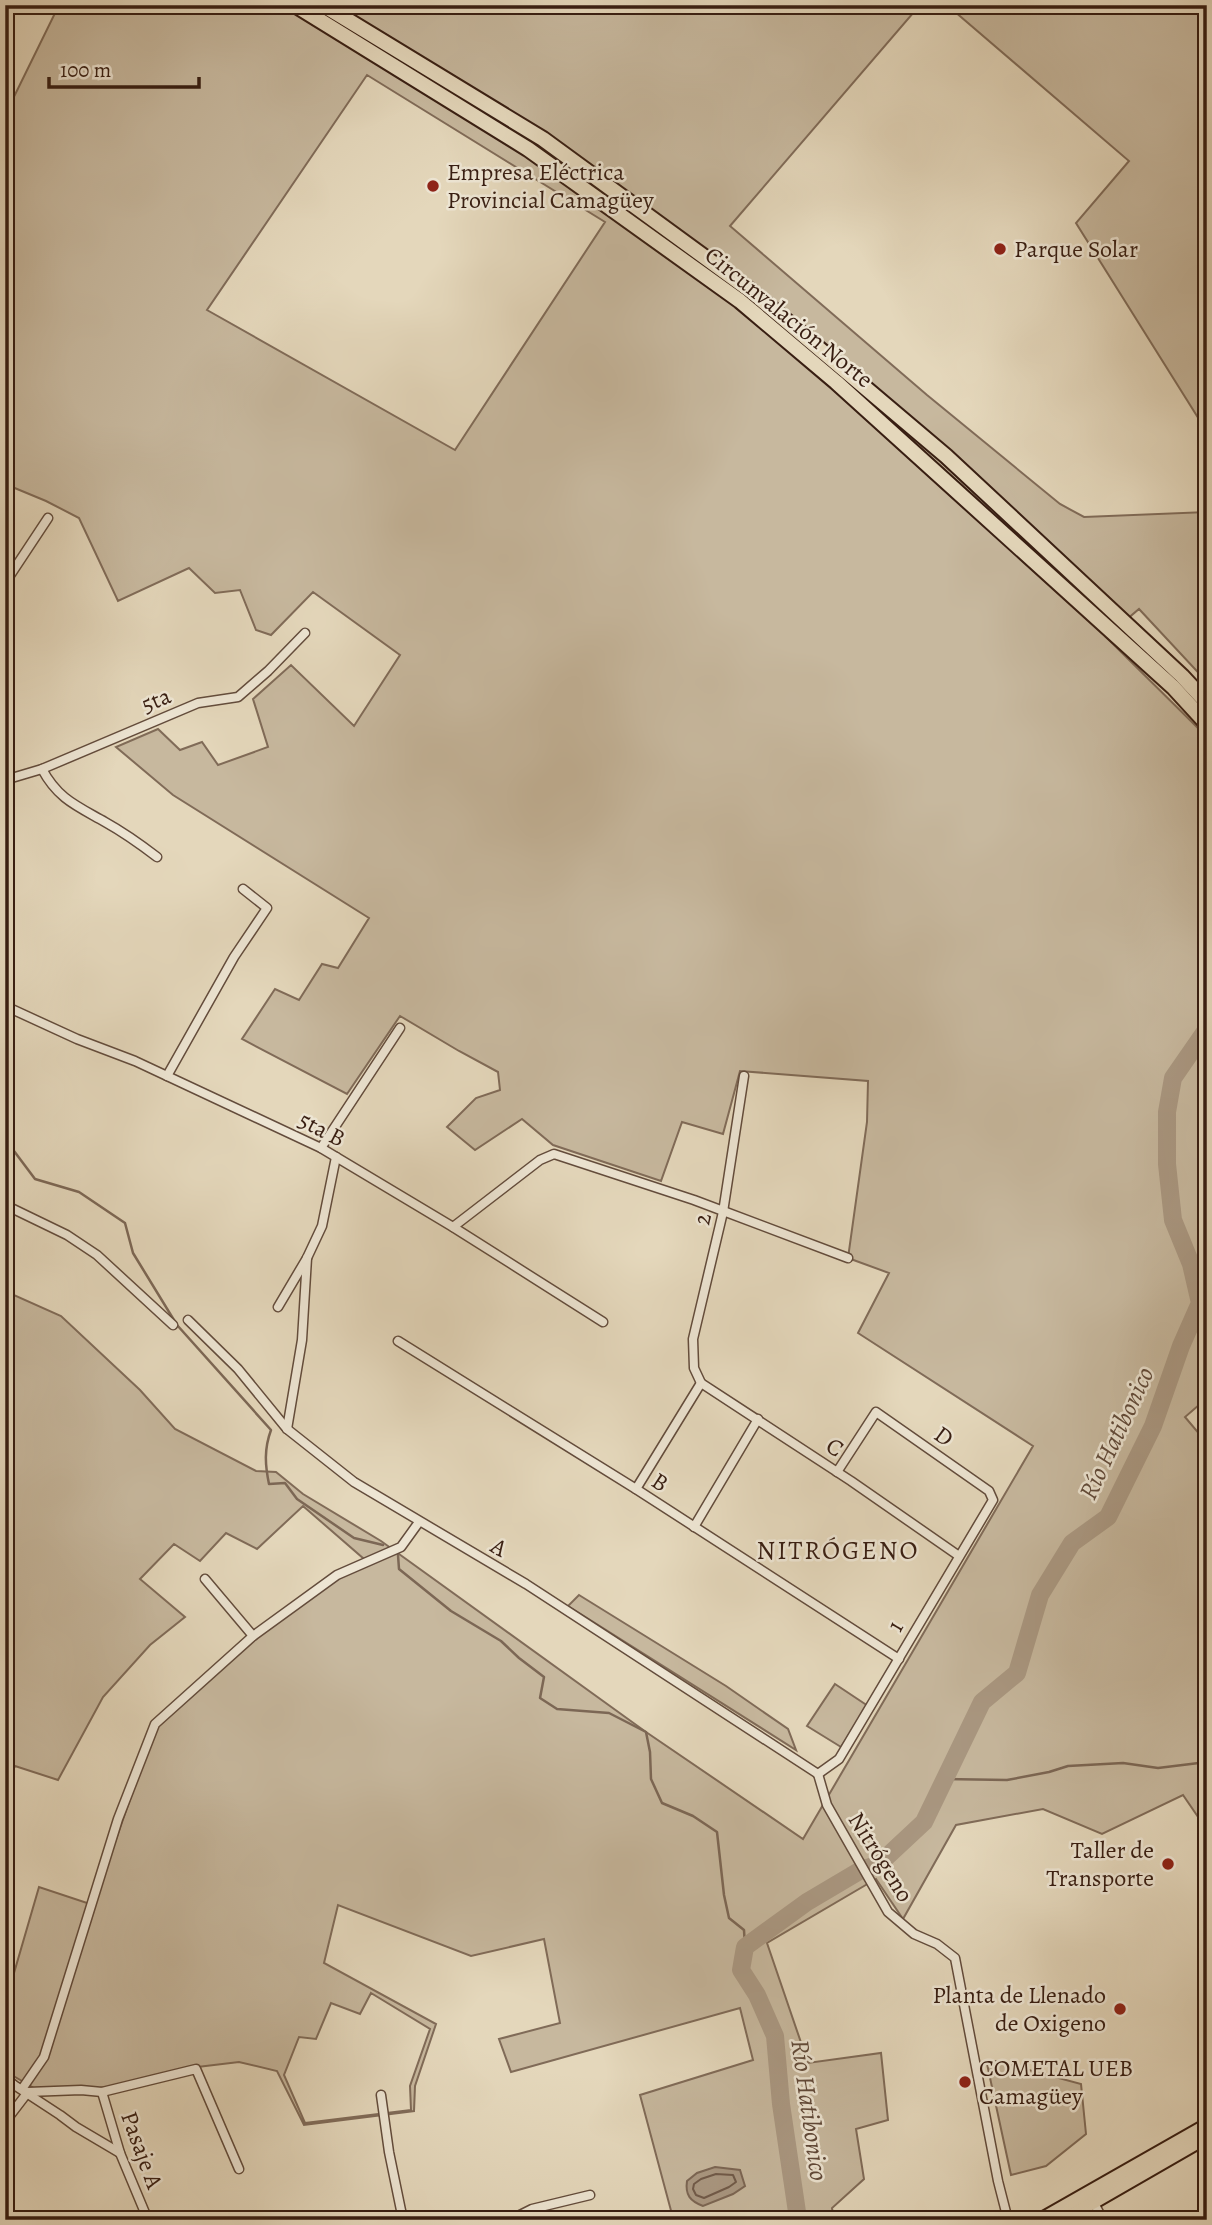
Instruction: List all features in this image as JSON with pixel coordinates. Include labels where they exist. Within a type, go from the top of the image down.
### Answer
[{"type":"highway","name":"Circunvalación Norte","points":[[295,5],[528,149],[740,302],[847,391],[1173,687],[1207,724]]},
{"type":"highway","name":"Circunvalación Norte","points":[[323,5],[543,139],[751,291],[946,457],[1182,676],[1207,703]]},
{"type":"main road","points":[[1063,2220],[1091,2197],[1207,2125]]},
{"type":"main road","points":[[1040,2220],[1091,2197],[1207,2137]]},
{"type":"street","points":[[5,583],[48,519]]},
{"type":"street","name":"5ta","points":[[5,780],[42,769],[198,703],[237,697],[268,671],[305,633]]},
{"type":"street","points":[[42,769],[64,799],[106,822],[157,857]]},
{"type":"street","points":[[167,1076],[234,957],[267,908],[243,890]]},
{"type":"street","name":"5ta B","points":[[5,1006],[76,1039],[167,1076],[321,1149],[453,1227],[603,1322]]},
{"type":"street","points":[[321,1149],[400,1028]]},
{"type":"street","name":"2","points":[[701,1383],[695,1368],[693,1339],[723,1212],[744,1076]]},
{"type":"street","points":[[453,1227],[540,1160],[554,1154],[694,1200],[848,1258]]},
{"type":"street","points":[[278,1307],[323,1226],[336,1157]]},
{"type":"street","points":[[5,1205],[67,1235],[97,1255],[173,1325]]},
{"type":"street","points":[[287,1429],[302,1340],[307,1258]]},
{"type":"street","name":"A","points":[[188,1320],[238,1369],[287,1429],[354,1482],[526,1584],[818,1774]]},
{"type":"street","name":"B","points":[[398,1341],[636,1489],[899,1658]]},
{"type":"street","points":[[636,1489],[701,1383]]},
{"type":"street","name":"C","points":[[701,1383],[959,1556]]},
{"type":"street","name":"D","points":[[837,1472],[876,1412],[989,1491]]},
{"type":"street","points":[[694,1527],[758,1419]]},
{"type":"street","name":"1","points":[[818,1774],[839,1759],[993,1500],[989,1491]]},
{"type":"street","points":[[5,2122],[44,2057],[118,1819],[155,1724],[253,1636],[337,1575],[401,1547],[419,1522]]},
{"type":"street","points":[[205,1580],[253,1636]]},
{"type":"street","name":"Nitrógeno","points":[[818,1774],[827,1805],[888,1912],[914,1934],[937,1944],[955,1958],[1008,2220]]},
{"type":"street","name":"Pasaje A","points":[[25,2090],[102,2092],[196,2069],[239,2169]]},
{"type":"street","points":[[5,2094],[9,2081],[76,2127],[120,2153]]},
{"type":"street","name":"Pasaje A","points":[[102,2092],[120,2153],[148,2220]]},
{"type":"street","points":[[381,2095],[403,2220]]},
{"type":"street","points":[[510,2220],[532,2209],[590,2194]]},
{"type":"street","points":[[1091,2197],[1103,2220]]},
{"type":"shaded area","points":[[59,5],[920,5],[730,226],[927,395],[1060,504],[1084,517],[1207,512],[1207,682],[1139,609],[1106,637],[1207,737],[1207,1177],[1203,1181],[1207,1185],[1207,1398],[1185,1417],[1207,1443],[1207,1830],[1183,1795],[1102,1834],[1043,1809],[956,1825],[903,1919],[876,1879],[767,1943],[808,2063],[881,2053],[888,2120],[856,2129],[864,2179],[832,2208],[834,2220],[667,2220],[673,2218],[640,2095],[753,2060],[740,2008],[511,2072],[499,2039],[560,2023],[544,1939],[471,1956],[338,1905],[324,1963],[436,2024],[415,2086],[414,2111],[304,2125],[277,2071],[239,2062],[189,2068],[109,2091],[39,2091],[5,2071],[5,2004],[39,1887],[93,1905],[155,1728],[253,1636],[364,1559],[303,1506],[257,1549],[226,1533],[200,1561],[174,1544],[140,1579],[185,1617],[150,1645],[103,1697],[58,1780],[15,1766],[5,1785],[5,1291],[61,1316],[140,1390],[175,1429],[256,1471],[276,1472],[303,1494],[381,1541],[646,1732],[803,1839],[1033,1446],[858,1333],[889,1273],[848,1258],[867,1122],[868,1081],[740,1071],[723,1134],[682,1122],[661,1181],[553,1145],[522,1119],[475,1150],[447,1127],[476,1098],[500,1090],[498,1072],[400,1016],[347,1094],[242,1039],[275,989],[299,1000],[322,964],[338,968],[369,918],[173,795],[116,747],[158,729],[180,750],[202,742],[218,765],[268,747],[253,699],[291,665],[354,726],[400,655],[313,592],[271,635],[256,630],[240,590],[215,593],[189,568],[118,601],[79,518],[5,484],[5,115]],"holes":[[[367,75],[605,222],[455,450],[207,310]],[[371,1993],[430,2029],[410,2086],[411,2110],[305,2123],[284,2075],[299,2037],[316,2039],[331,2003],[360,2014]]]},
{"type":"shaded area","points":[[947,5],[1207,5],[1207,432],[1076,223],[1129,161]]},
{"type":"shaded area","points":[[579,1595],[726,1686],[788,1729],[796,1750],[568,1606]]},
{"type":"shaded area","points":[[835,1684],[868,1706],[841,1747],[807,1726]]},
{"type":"shaded area","points":[[996,2061],[1081,2084],[1086,2134],[1046,2166],[1011,2175],[987,2064]]},
{"type":"water","points":[[715,2167],[740,2170],[745,2186],[703,2206],[689,2197],[687,2181],[697,2173]]},
{"type":"waterway","name":"Río Hatibonico","points":[[794,2220],[797,2212],[781,2104],[775,2036],[757,1995],[741,1970],[745,1947],[807,1902],[861,1870],[879,1864],[924,1822],[982,1702],[1017,1673],[1040,1595],[1072,1543],[1108,1517],[1153,1426],[1181,1346],[1200,1303],[1191,1264],[1173,1220],[1167,1164],[1167,1112],[1173,1078],[1207,1029]]},
{"type":"waterway","points":[[5,1139],[35,1179],[79,1192],[125,1223],[133,1253],[177,1325],[271,1430],[266,1457],[269,1484],[285,1483],[297,1499],[354,1538],[383,1545]]},
{"type":"waterway","points":[[398,1555],[399,1569],[451,1611],[501,1641],[544,1677],[540,1698],[557,1709],[609,1713],[646,1732],[651,1779],[662,1803],[693,1816],[717,1832],[729,1918],[744,1930],[745,1947]]},
{"type":"waterway","points":[[944,1779],[1007,1780],[1068,1766],[1123,1763],[1158,1768],[1207,1762]]},
{"type":"place","name":"Empresa Eléctrica Provincial Camagüey","points":[[433,186]]},
{"type":"place","name":"Parque Solar","points":[[1000,249]]},
{"type":"place","name":"Taller de Transporte","points":[[1168,1864]]},
{"type":"place","name":"Planta de Llenado de Oxigeno","points":[[1120,2009]]},
{"type":"place","name":"COMETAL UEB Camagüey","points":[[965,2082]]},
{"type":"district","name":"NITRÓGENO","points":[[838,1550]]}]
